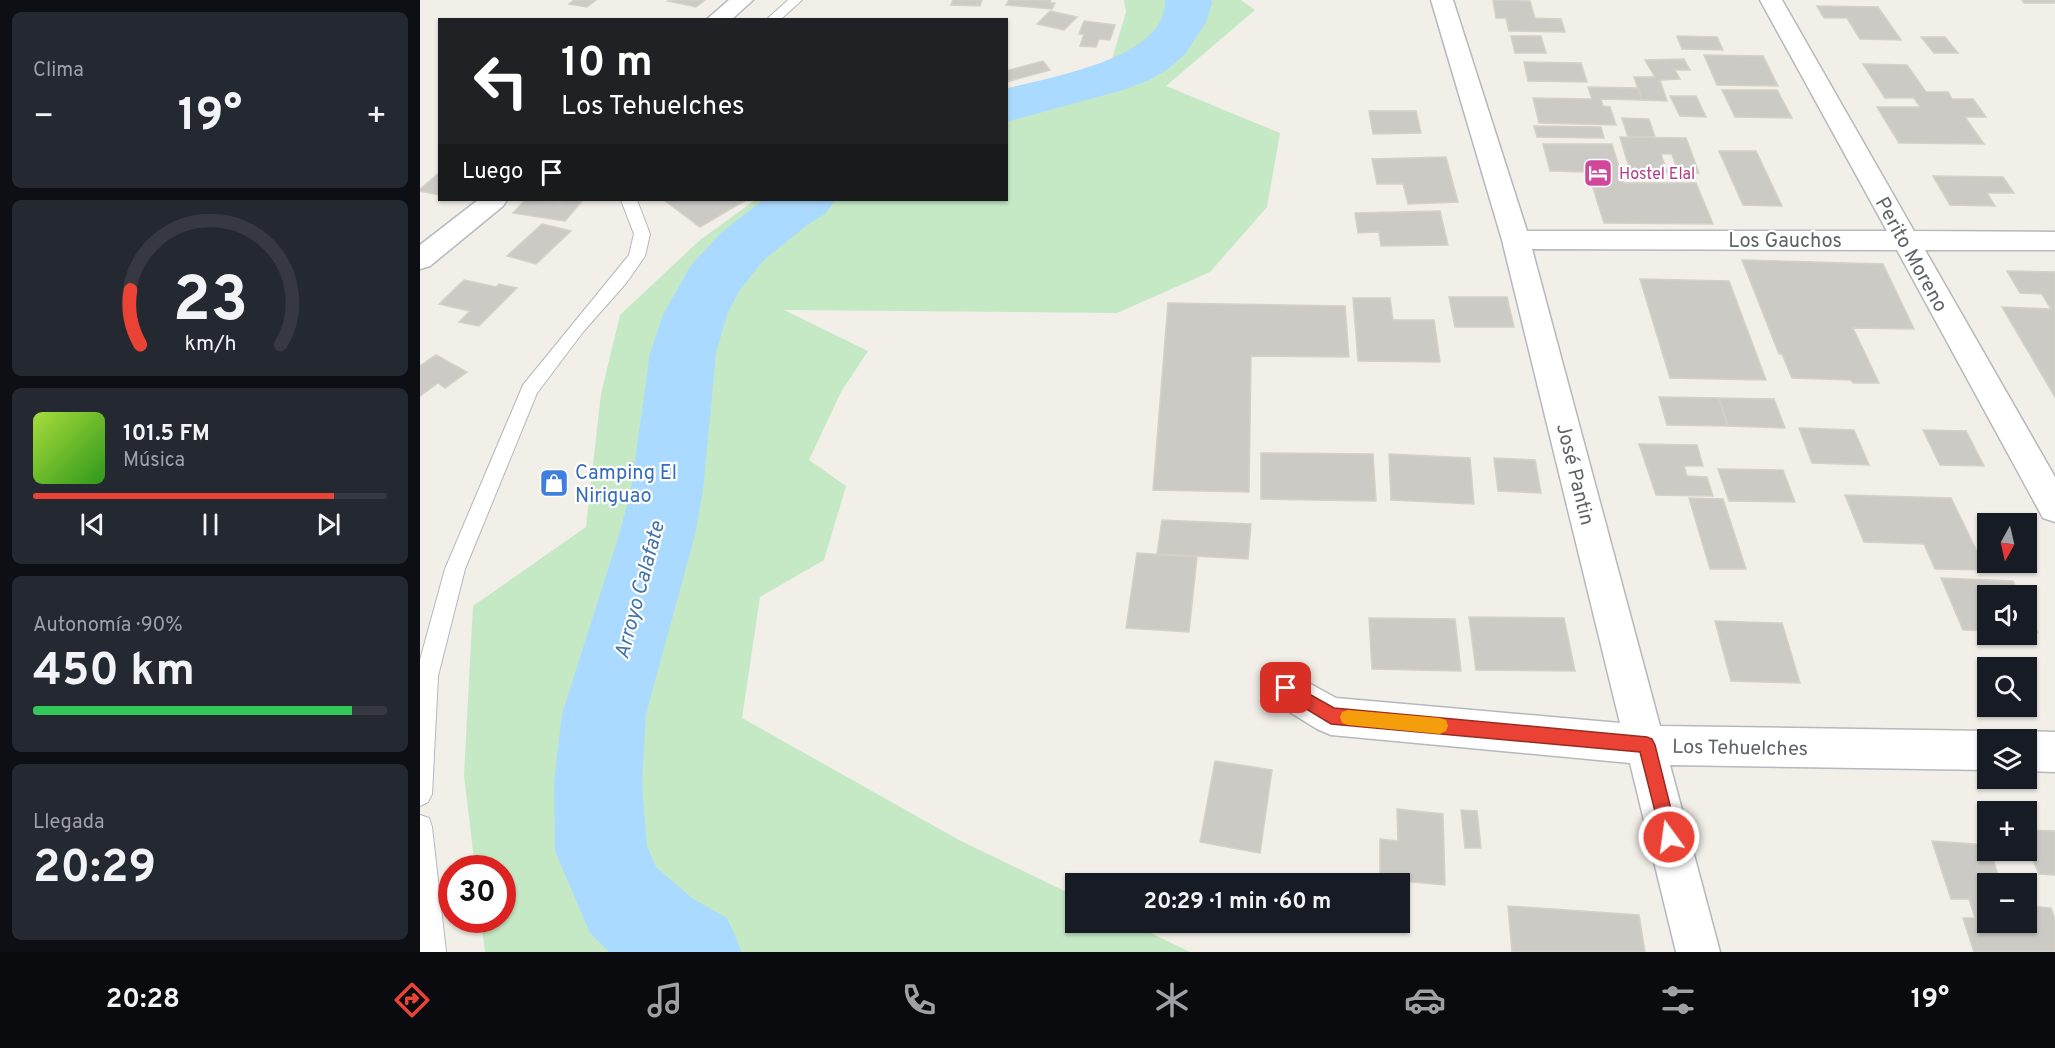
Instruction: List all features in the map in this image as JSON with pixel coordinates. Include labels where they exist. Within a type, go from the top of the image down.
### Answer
[{"type":"street","points":[[720,18],[742,0]]},
{"type":"street","name":"José Pantin","points":[[1442,0],[1516,240],[1647,745],[1698,952]]},
{"type":"street","name":"Perito Moreno","points":[[1771,0],[2055,508]]},
{"type":"street","points":[[420,259],[493,201]]},
{"type":"street","name":"Los Gauchos","points":[[1516,240],[2055,241]]},
{"type":"street","name":"Los Tehuelches","points":[[1286,688],[1331,716],[1647,745],[1977,751]]},
{"type":"street","points":[[2037,751],[2055,752]]},
{"type":"lane","points":[[774,18],[796,0]]},
{"type":"lane","points":[[420,794],[427,676],[455,569],[529,390],[637,256],[642,234],[629,201]]},
{"type":"lane","points":[[420,827],[433,952]]},
{"type":"green space","points":[[1124,0],[1241,0],[1255,10],[1166,86],[1280,133],[1267,207],[1210,272],[1117,313],[784,310],[868,351],[841,392],[809,460],[846,486],[824,560],[760,597],[742,718],[959,840],[1065,891],[1065,933],[1151,933],[1190,952],[485,952],[483,933],[516,933],[516,855],[473,855],[464,775],[473,606],[586,527],[601,394],[620,315],[700,240],[754,201],[1008,201],[1008,88],[1109,69],[1126,12]]},
{"type":"building","points":[[574,0],[596,0],[587,7],[569,4]]},
{"type":"building","points":[[705,0],[696,7],[668,1]]},
{"type":"building","points":[[953,0],[982,0],[980,6],[951,5]]},
{"type":"building","points":[[1009,0],[1051,0],[1050,3],[1055,3],[1052,9],[1006,5]]},
{"type":"building","points":[[1493,0],[1530,1],[1535,18],[1561,19],[1565,32],[1509,31],[1506,18],[1496,18]]},
{"type":"building","points":[[2022,0],[2055,0],[2055,3],[2024,3]]},
{"type":"building","points":[[1817,6],[1878,7],[1901,40],[1860,39],[1847,18],[1824,18]]},
{"type":"building","points":[[1050,11],[1077,17],[1064,30],[1037,24]]},
{"type":"building","points":[[1084,21],[1115,25],[1110,40],[1099,39],[1096,47],[1080,46],[1084,34],[1079,34]]},
{"type":"building","points":[[1511,36],[1541,36],[1546,53],[1515,53]]},
{"type":"building","points":[[1677,36],[1717,37],[1723,50],[1682,49]]},
{"type":"building","points":[[1921,37],[1945,37],[1958,53],[1934,53]]},
{"type":"building","points":[[1704,55],[1763,56],[1778,86],[1717,85]]},
{"type":"building","points":[[1684,59],[1690,70],[1675,70],[1680,79],[1660,80],[1667,101],[1642,100],[1634,77],[1655,77],[1645,60]]},
{"type":"building","points":[[1043,61],[1050,70],[1008,81],[1008,70]]},
{"type":"building","points":[[1524,62],[1581,63],[1587,82],[1528,81]]},
{"type":"building","points":[[1863,64],[1907,65],[1926,92],[1948,92],[1952,99],[1973,99],[1986,117],[1965,117],[1984,144],[1899,143],[1877,107],[1920,107],[1914,98],[1885,98]]},
{"type":"building","points":[[1588,87],[1638,88],[1642,100],[1601,99],[1603,106],[1610,107],[1616,125],[1539,123],[1533,98],[1592,99]]},
{"type":"building","points":[[1722,90],[1777,90],[1792,118],[1735,117]]},
{"type":"building","points":[[1670,96],[1696,96],[1706,117],[1680,116]]},
{"type":"building","points":[[1369,111],[1416,111],[1421,133],[1373,134]]},
{"type":"building","points":[[1622,118],[1649,119],[1655,137],[1628,137]]},
{"type":"building","points":[[1534,126],[1601,127],[1604,138],[1537,137]]},
{"type":"building","points":[[1620,137],[1686,138],[1699,173],[1678,173],[1672,154],[1661,154],[1667,172],[1630,171]]},
{"type":"building","points":[[1543,144],[1612,144],[1624,183],[1696,183],[1713,224],[1604,223],[1588,172],[1550,171]]},
{"type":"building","points":[[1719,151],[1756,151],[1782,206],[1743,205]]},
{"type":"building","points":[[1446,157],[1458,202],[1408,204],[1403,184],[1377,184],[1372,159]]},
{"type":"building","points":[[438,174],[438,195],[420,191]]},
{"type":"building","points":[[1933,176],[2003,177],[2014,193],[1987,193],[1995,206],[1950,205]]},
{"type":"building","points":[[524,201],[582,201],[565,221],[513,213]]},
{"type":"building","points":[[665,201],[744,201],[700,227]]},
{"type":"building","points":[[1440,211],[1448,245],[1381,246],[1379,232],[1358,233],[1355,213]]},
{"type":"building","points":[[542,224],[571,231],[536,264],[507,256]]},
{"type":"building","points":[[1742,260],[1883,264],[1914,329],[1853,328],[1879,383],[1792,378],[1782,354],[1779,354]]},
{"type":"building","points":[[2007,271],[2055,272],[2055,397],[2002,307],[2051,309],[2042,294],[2020,293]]},
{"type":"building","points":[[1640,279],[1729,281],[1766,380],[1670,378]]},
{"type":"building","points":[[464,280],[496,287],[499,284],[517,288],[479,326],[459,322],[470,311],[439,304]]},
{"type":"building","points":[[1449,297],[1507,297],[1514,327],[1455,327]]},
{"type":"building","points":[[1353,298],[1390,298],[1393,320],[1434,320],[1440,362],[1358,361]]},
{"type":"building","points":[[1168,303],[1345,306],[1349,357],[1251,356],[1249,492],[1153,490]]},
{"type":"building","points":[[436,355],[467,372],[445,388],[438,383],[420,396],[420,366]]},
{"type":"building","points":[[1659,397],[1719,398],[1728,426],[1667,425]]},
{"type":"building","points":[[1719,398],[1774,399],[1785,428],[1728,426]]},
{"type":"building","points":[[1799,428],[1854,430],[1869,465],[1812,463]]},
{"type":"building","points":[[1923,430],[1966,431],[1984,466],[1940,465]]},
{"type":"building","points":[[1639,444],[1697,445],[1703,466],[1684,466],[1687,476],[1707,477],[1713,496],[1656,495]]},
{"type":"building","points":[[1261,453],[1373,454],[1376,501],[1261,499]]},
{"type":"building","points":[[1389,454],[1470,458],[1474,504],[1391,500]]},
{"type":"building","points":[[1494,458],[1535,460],[1541,493],[1498,491]]},
{"type":"building","points":[[1718,469],[1783,470],[1795,502],[1729,501]]},
{"type":"building","points":[[1845,495],[1951,498],[1977,551],[1977,570],[1935,569],[1924,544],[1864,542]]},
{"type":"building","points":[[1689,498],[1723,499],[1746,569],[1710,569]]},
{"type":"building","points":[[1162,520],[1251,524],[1248,559],[1157,554]]},
{"type":"building","points":[[1137,553],[1197,557],[1189,632],[1126,628]]},
{"type":"building","points":[[1941,578],[2013,581],[2015,585],[1977,585],[1977,631],[1963,630]]},
{"type":"building","points":[[1469,617],[1564,618],[1575,671],[1476,670]]},
{"type":"building","points":[[1369,618],[1455,619],[1461,671],[1372,669]]},
{"type":"building","points":[[1715,621],[1782,623],[1800,683],[1731,681]]},
{"type":"building","points":[[1215,761],[1272,770],[1260,853],[1200,842]]},
{"type":"building","points":[[1397,809],[1443,814],[1445,885],[1410,882],[1410,873],[1380,873],[1380,839],[1398,841]]},
{"type":"building","points":[[1461,810],[1477,811],[1481,848],[1465,848]]},
{"type":"building","points":[[2037,830],[2055,831],[2055,875],[2039,874],[2034,861],[2037,861]]},
{"type":"building","points":[[1932,841],[1977,844],[1977,861],[1994,861],[1997,873],[1977,873],[1977,933],[2037,933],[2037,907],[2051,908],[2055,919],[2055,952],[1974,952],[1963,918],[1975,918],[1969,899],[1951,899]]},
{"type":"building","points":[[1508,906],[1639,915],[1645,952],[1512,952]]},
{"type":"waterway","name":"Arroyo Calafate","points":[[1008,105],[1104,79],[1129,70],[1151,58],[1169,42],[1182,22],[1188,9],[1188,0]]},
{"type":"waterway","name":"Arroyo Calafate","points":[[693,952],[659,933],[623,900],[601,851],[598,783],[604,714],[657,535],[667,490],[683,353],[695,315],[713,280],[743,246],[786,211],[804,201]]},
{"type":"slow traffic","points":[[1348,717],[1440,726]]},
{"type":"place","name":"Hostel Elal","points":[[1598,173]]},
{"type":"place","name":"Camping El Niriguao","points":[[554,483]]},
{"type":"route","points":[[1286,688],[1331,716],[1647,745],[1669,837]]}]
